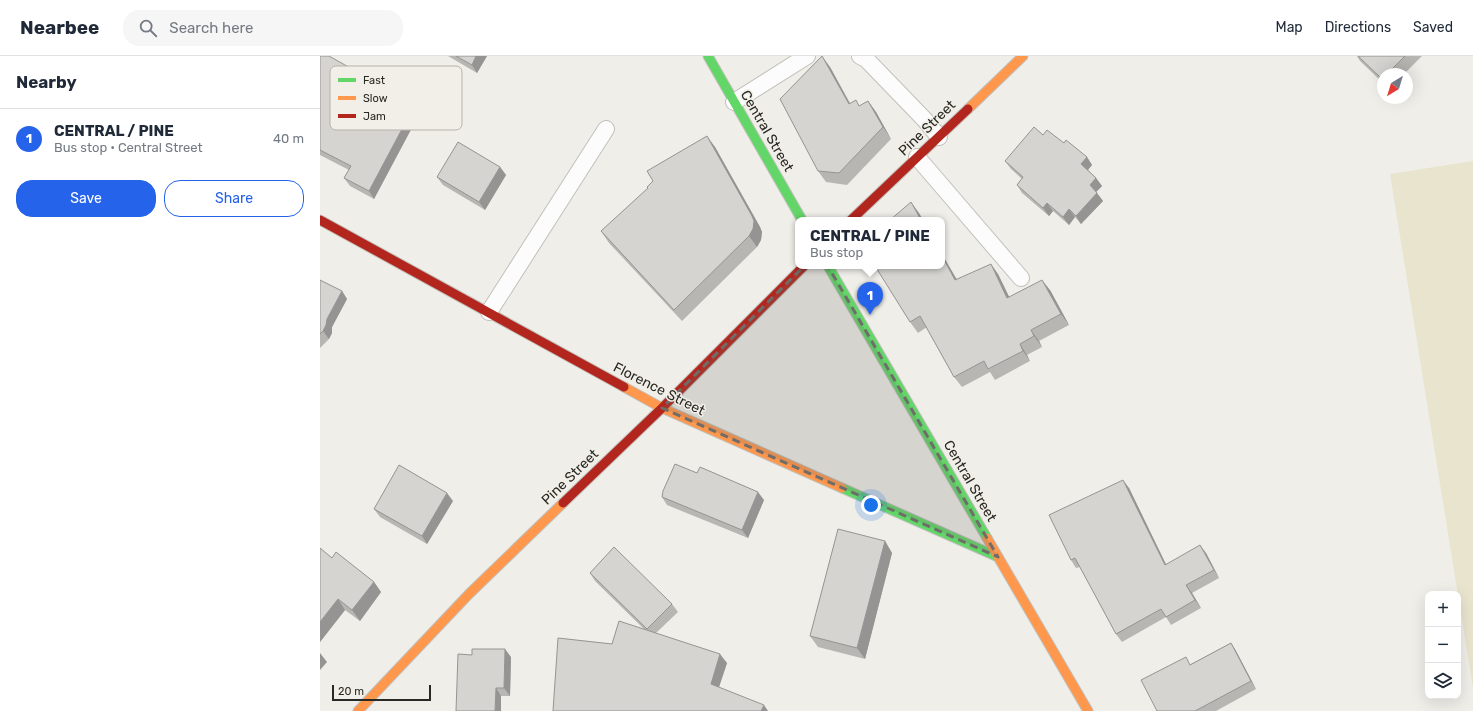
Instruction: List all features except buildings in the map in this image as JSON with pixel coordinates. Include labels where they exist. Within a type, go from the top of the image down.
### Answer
[{"type":"main road","name":"Central Street","points":[[708,56],[800,217]]},
{"type":"main road","name":"Pine Street","points":[[854,217],[1023,56]]},
{"type":"main road","name":"Florence Street","points":[[320,220],[662,408],[998,558]]},
{"type":"main road","name":"Pine Street","points":[[358,711],[469,594],[662,408],[801,269]]},
{"type":"main road","name":"Central Street","points":[[830,269],[1088,711]]},
{"type":"lane","points":[[860,56],[866,59],[925,120],[939,137]]},
{"type":"lane","points":[[734,102],[802,57]]},
{"type":"lane","points":[[489,312],[606,129]]},
{"type":"lane","points":[[917,157],[1021,278]]},
{"type":"highlighted area","points":[[819,251],[998,557],[957,539],[662,408]]},
{"type":"shaded area","points":[[1473,161],[1473,688],[1461,614],[1461,591],[1457,591],[1390,174]]},
{"type":"traffic: fast","points":[[708,56],[800,217]]},
{"type":"traffic: fast","points":[[830,269],[987,538]]},
{"type":"traffic: fast","points":[[842,488],[998,557]]},
{"type":"traffic: slow","points":[[968,109],[1023,56]]},
{"type":"traffic: slow","points":[[624,387],[662,408],[842,488]]},
{"type":"traffic: slow","points":[[358,711],[469,594],[563,503]]},
{"type":"traffic: slow","points":[[987,538],[1088,711]]},
{"type":"traffic: jam","points":[[854,217],[968,109]]},
{"type":"traffic: jam","points":[[320,220],[624,387]]},
{"type":"traffic: jam","points":[[563,503],[662,408],[801,269]]},
{"type":"place","name":"CENTRAL / PINE","points":[[870,315]]}]
